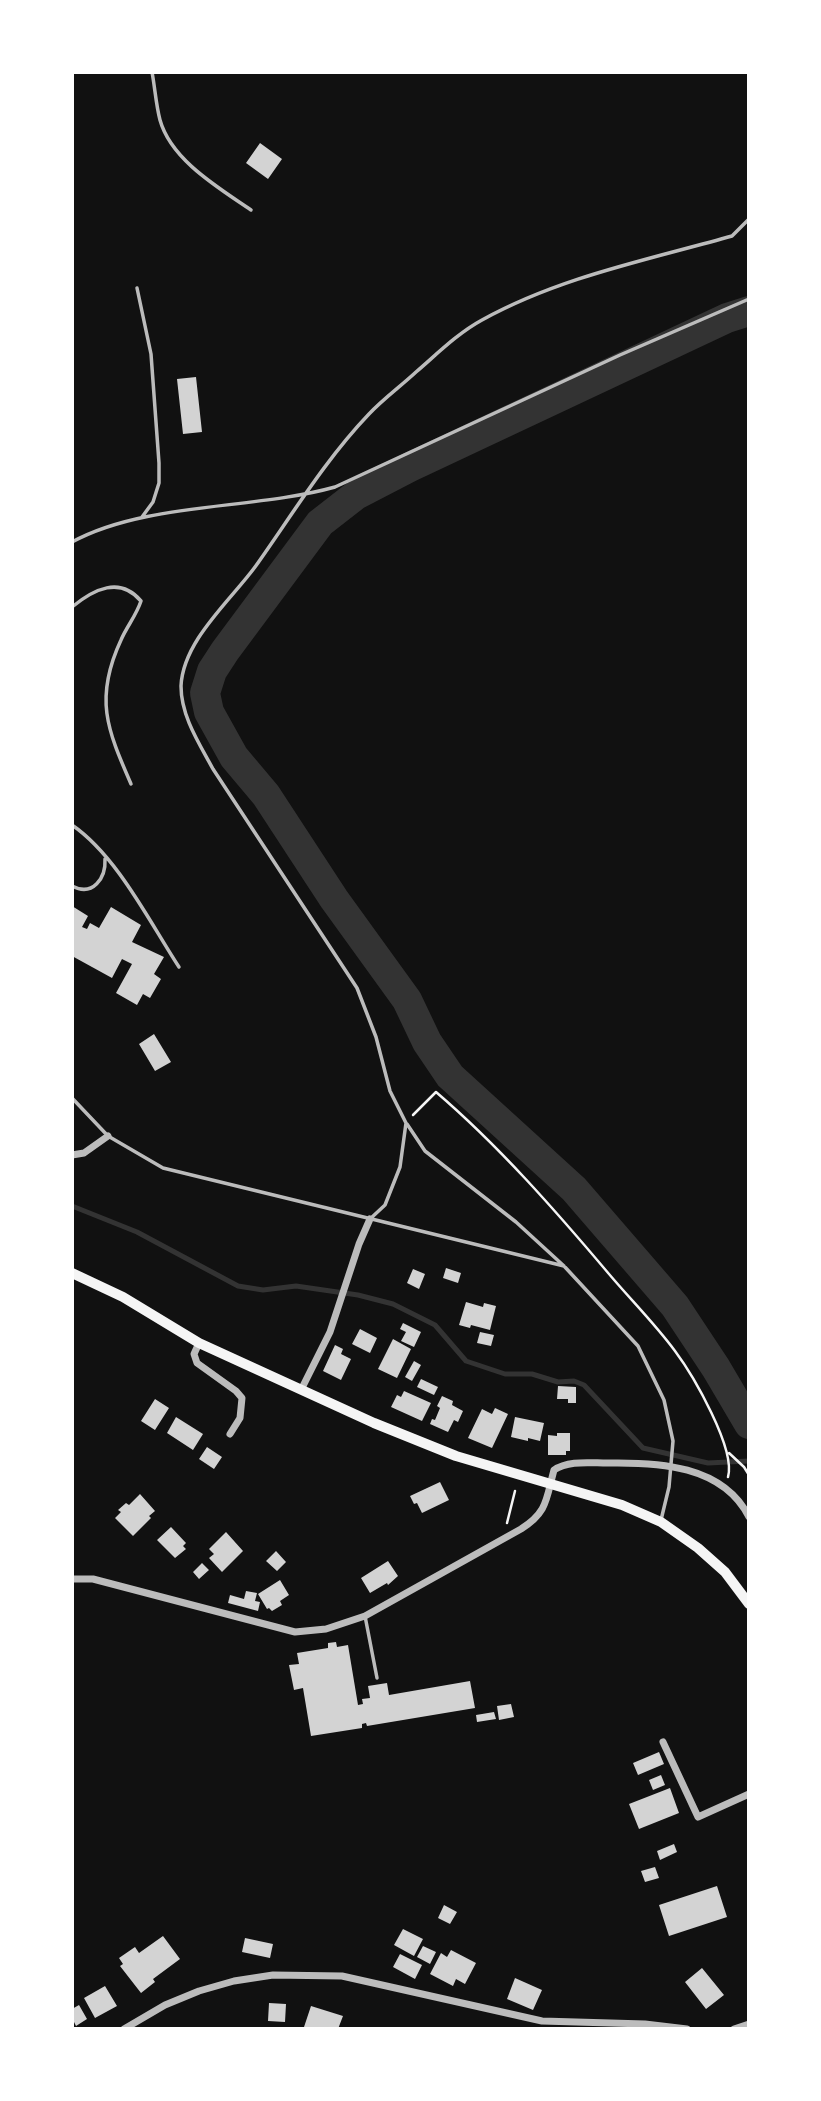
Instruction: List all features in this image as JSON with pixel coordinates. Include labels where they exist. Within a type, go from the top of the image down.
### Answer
[{"type":"main road","points":[[72,1273],[123,1297],[199,1343],[374,1423],[456,1456],[622,1504],[661,1522],[725,1572],[749,1604]]},
{"type":"street","points":[[72,1155],[84,1153],[108,1136]]},
{"type":"street","points":[[301,1390],[330,1332],[370,1219]]},
{"type":"street","points":[[199,1343],[194,1354],[197,1363],[242,1398],[240,1418],[230,1434]]},
{"type":"street","points":[[72,1579],[93,1579],[295,1632],[326,1629],[365,1616],[509,1536],[537,1518],[546,1500],[554,1470],[560,1466],[637,1462],[671,1465],[689,1470],[725,1487],[740,1502],[749,1517]]},
{"type":"street","points":[[663,1742],[698,1817],[749,1794]]},
{"type":"street","points":[[124,2029],[165,2005],[222,1984],[273,1975],[313,1975],[342,1976],[542,2021],[645,2024],[687,2029]]},
{"type":"street","points":[[734,2029],[749,2024]]},
{"type":"lane","points":[[152,72],[160,122],[171,142],[196,172],[251,210]]},
{"type":"lane","points":[[661,1522],[673,1441],[664,1400],[638,1346],[565,1266],[516,1223],[425,1151],[406,1123],[390,1091],[376,1037],[357,988],[213,769],[193,732],[184,708],[181,685],[188,656],[209,623],[254,568],[303,496],[370,412],[446,345],[480,321],[537,293],[582,277],[732,236],[749,219]]},
{"type":"lane","points":[[137,288],[151,354],[159,463],[159,483],[153,502],[142,517]]},
{"type":"lane","points":[[72,542],[84,535],[142,517],[303,496],[335,487],[620,355],[749,299]]},
{"type":"lane","points":[[72,607],[102,589],[119,586],[133,592],[141,601],[109,667],[104,698],[110,735],[131,784]]},
{"type":"lane","points":[[72,825],[86,835],[126,885],[178,967]]},
{"type":"lane","points":[[72,886],[78,890],[92,888],[100,881],[105,871],[105,857]]},
{"type":"lane","points":[[72,1098],[108,1136],[163,1168],[565,1266]]},
{"type":"lane","points":[[370,1219],[385,1205],[400,1167],[406,1123]]},
{"type":"lane","points":[[365,1616],[377,1678]]},
{"type":"path","points":[[406,1123],[436,1092],[471,1122],[564,1220],[676,1352],[697,1387],[729,1453],[749,1475]]},
{"type":"path","points":[[725,1487],[730,1469],[729,1453]]},
{"type":"path","points":[[509,1536],[506,1525],[515,1490]]},
{"type":"building","points":[[260,143],[282,159],[268,179],[246,163]]},
{"type":"building","points":[[196,377],[202,432],[183,434],[177,379]]},
{"type":"building","points":[[72,906],[88,916],[82,927],[87,929],[90,923],[99,928],[111,907],[141,925],[132,942],[164,957],[154,974],[161,979],[150,998],[143,994],[137,1005],[116,993],[132,964],[122,959],[112,978],[72,956]]},
{"type":"building","points":[[154,1034],[171,1062],[155,1071],[139,1044]]},
{"type":"building","points":[[446,1268],[461,1273],[458,1283],[443,1278]]},
{"type":"building","points":[[413,1269],[425,1274],[419,1289],[407,1283]]},
{"type":"building","points":[[466,1302],[483,1307],[484,1303],[496,1306],[490,1330],[459,1325]]},
{"type":"building","points":[[403,1323],[421,1332],[414,1347],[401,1341],[406,1332],[400,1329]]},
{"type":"building","points":[[360,1329],[377,1338],[370,1353],[352,1344]]},
{"type":"building","points":[[480,1332],[494,1335],[491,1346],[477,1343]]},
{"type":"building","points":[[393,1339],[411,1349],[397,1378],[378,1369]]},
{"type":"building","points":[[335,1345],[343,1349],[341,1354],[351,1359],[341,1380],[323,1371]]},
{"type":"building","points":[[414,1361],[421,1365],[412,1381],[405,1377]]},
{"type":"building","points":[[421,1379],[438,1387],[434,1395],[417,1387]]},
{"type":"building","points":[[558,1386],[576,1387],[576,1403],[568,1403],[568,1399],[557,1399]]},
{"type":"building","points":[[404,1391],[431,1403],[422,1421],[391,1407],[397,1395],[401,1397]]},
{"type":"building","points":[[442,1396],[453,1401],[452,1405],[463,1411],[458,1422],[454,1420],[448,1432],[430,1424],[432,1419],[435,1420]]},
{"type":"building","points":[[155,1399],[169,1408],[155,1430],[141,1421]]},
{"type":"building","points":[[495,1408],[508,1414],[492,1448],[468,1438],[482,1409],[492,1414]]},
{"type":"building","points":[[176,1417],[203,1434],[193,1450],[167,1433]]},
{"type":"building","points":[[515,1417],[544,1423],[540,1441],[511,1437]]},
{"type":"building","points":[[557,1433],[570,1433],[570,1451],[566,1451],[566,1455],[548,1455],[548,1435],[557,1436]]},
{"type":"building","points":[[207,1447],[222,1457],[214,1469],[199,1459]]},
{"type":"building","points":[[440,1482],[449,1500],[422,1513],[410,1496]]},
{"type":"building","points":[[140,1494],[155,1511],[133,1536],[115,1518],[121,1512],[118,1510],[126,1503],[129,1505]]},
{"type":"building","points":[[171,1527],[186,1543],[183,1546],[186,1549],[175,1558],[157,1540]]},
{"type":"building","points":[[226,1532],[243,1551],[222,1572],[209,1558],[214,1554],[209,1549]]},
{"type":"building","points":[[276,1551],[286,1562],[277,1571],[266,1561]]},
{"type":"building","points":[[388,1561],[398,1576],[388,1585],[387,1583],[370,1593],[361,1578]]},
{"type":"building","points":[[202,1563],[209,1570],[199,1579],[193,1572]]},
{"type":"building","points":[[280,1580],[289,1595],[280,1601],[282,1605],[272,1611],[267,1609],[258,1594]]},
{"type":"building","points":[[246,1591],[257,1593],[255,1601],[260,1602],[258,1611],[228,1603],[230,1595],[244,1599]]},
{"type":"building","points":[[336,1642],[337,1647],[348,1645],[358,1705],[363,1704],[362,1699],[370,1698],[368,1686],[387,1683],[389,1695],[470,1681],[475,1708],[367,1726],[366,1723],[362,1724],[362,1728],[311,1736],[303,1688],[294,1690],[289,1665],[299,1664],[297,1653],[328,1648],[328,1643]]},
{"type":"building","points":[[511,1704],[514,1717],[499,1720],[497,1706]]},
{"type":"building","points":[[494,1712],[496,1719],[477,1722],[476,1715]]},
{"type":"building","points":[[659,1752],[664,1764],[638,1775],[633,1763]]},
{"type":"building","points":[[661,1775],[665,1785],[653,1790],[649,1780]]},
{"type":"building","points":[[670,1788],[679,1813],[639,1829],[629,1804]]},
{"type":"building","points":[[674,1844],[677,1852],[660,1860],[657,1851]]},
{"type":"building","points":[[655,1867],[659,1878],[645,1882],[641,1871]]},
{"type":"building","points":[[717,1886],[727,1917],[669,1936],[659,1905]]},
{"type":"building","points":[[444,1905],[457,1912],[450,1924],[438,1918]]},
{"type":"building","points":[[403,1929],[423,1939],[414,1956],[394,1945]]},
{"type":"building","points":[[163,1936],[180,1959],[153,1979],[155,1982],[141,1993],[120,1966],[123,1964],[119,1958],[135,1947],[139,1953]]},
{"type":"building","points":[[245,1938],[273,1944],[270,1958],[242,1952]]},
{"type":"building","points":[[423,1946],[436,1952],[430,1964],[417,1957]]},
{"type":"building","points":[[451,1950],[476,1963],[465,1984],[456,1979],[453,1986],[430,1974],[441,1953],[447,1957]]},
{"type":"building","points":[[400,1954],[422,1965],[415,1979],[393,1967]]},
{"type":"building","points":[[702,1968],[724,1995],[706,2009],[685,1982]]},
{"type":"building","points":[[515,1978],[542,1990],[533,2010],[507,1999]]},
{"type":"building","points":[[105,1986],[117,2006],[95,2018],[84,1998]]},
{"type":"building","points":[[269,2003],[286,2004],[285,2022],[268,2021]]},
{"type":"building","points":[[79,2005],[87,2019],[76,2026],[72,2009]]},
{"type":"building","points":[[311,2006],[343,2016],[338,2029],[304,2027]]},
{"type":"waterway","points":[[749,311],[727,318],[356,495],[320,523],[225,651],[212,671],[205,693],[209,712],[234,757],[266,795],[334,899],[407,1000],[427,1042],[450,1076],[574,1189],[675,1306],[749,1424]]},
{"type":"waterway","points":[[72,1206],[137,1232],[238,1286],[263,1290],[296,1286],[358,1295],[393,1304],[435,1325],[466,1361],[505,1374],[532,1374],[558,1382],[574,1381],[584,1385],[643,1448],[708,1463],[749,1461]]}]
